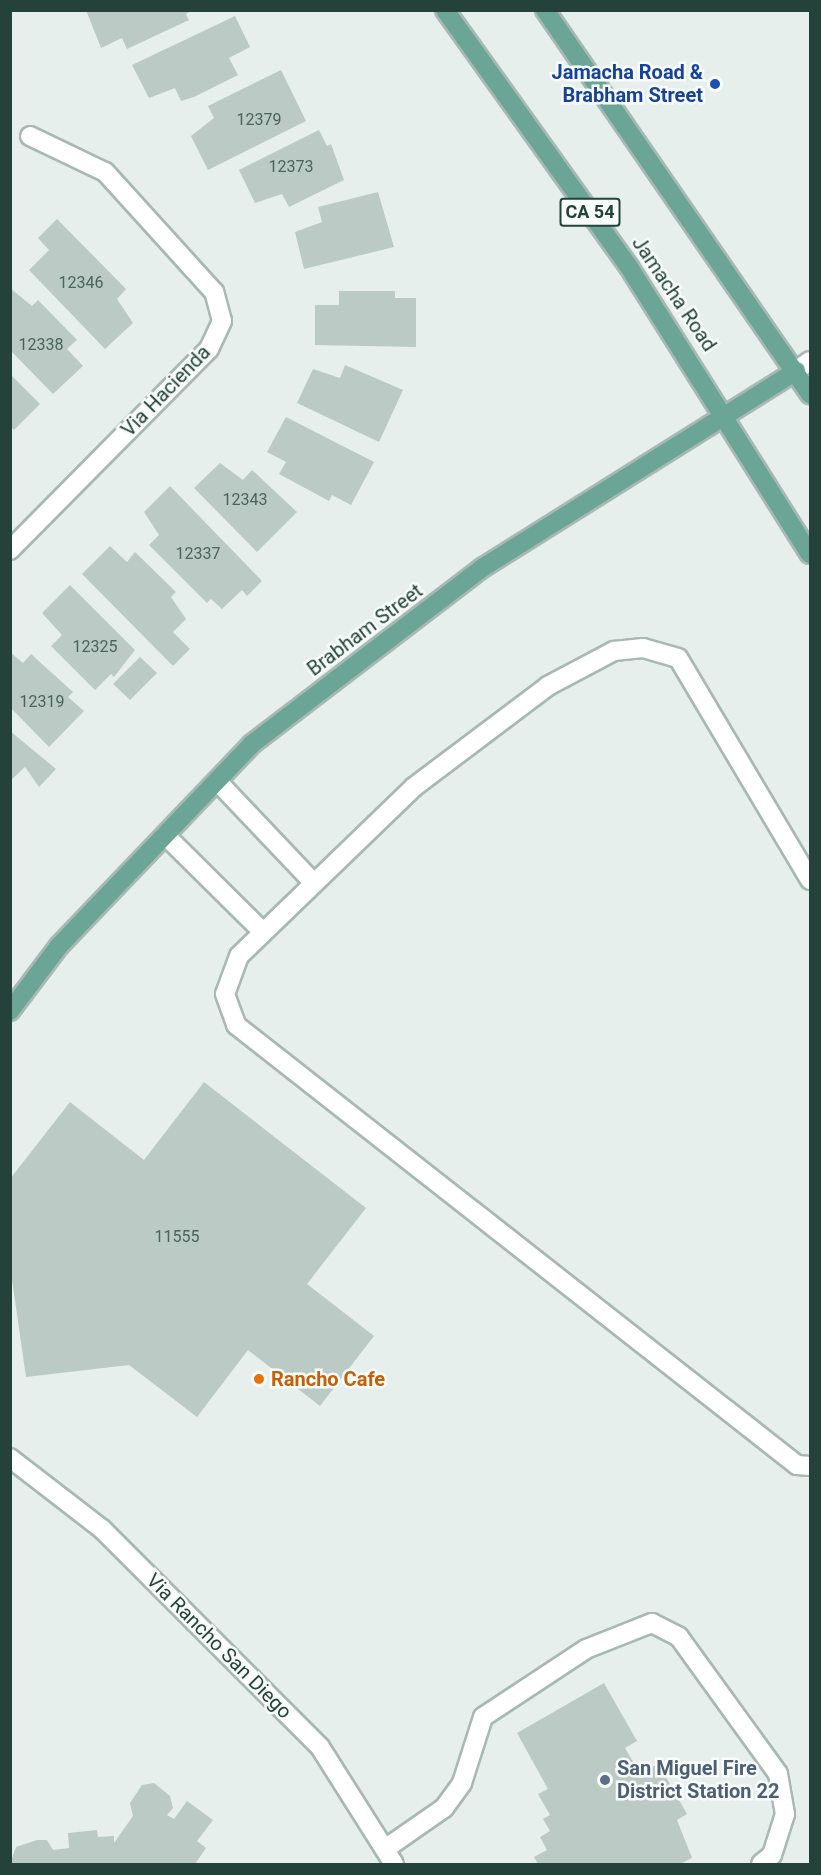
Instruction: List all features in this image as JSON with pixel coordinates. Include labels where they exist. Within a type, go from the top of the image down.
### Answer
[{"type":"main road","name":"Jamacha Road","points":[[445,10],[629,267],[729,417],[810,554]]},
{"type":"main road","points":[[545,10],[803,366],[810,394]]},
{"type":"main road","name":"Brabham Street","points":[[10,1011],[59,946],[252,744],[482,568],[729,417],[803,366]]},
{"type":"street","name":"Via Hacienda","points":[[10,550],[209,349],[222,321],[214,292],[105,172],[30,136]]},
{"type":"street","points":[[810,880],[684,666],[671,653],[643,648],[614,651],[548,687],[471,740],[263,932],[228,974],[225,994],[236,1025],[797,1465],[810,1466]]},
{"type":"street","points":[[218,782],[314,883]]},
{"type":"street","points":[[165,835],[263,932]]},
{"type":"street","name":"Via Rancho San Diego","points":[[10,1458],[102,1528],[320,1747],[389,1857]]},
{"type":"street","points":[[389,1857],[444,1808],[462,1783],[483,1718],[586,1649],[652,1623],[679,1637],[778,1774],[785,1814],[772,1855],[761,1864]]},
{"type":"building","points":[[86,10],[193,10],[186,14],[189,20],[127,49],[122,38],[101,48]]},
{"type":"building","points":[[235,16],[250,47],[229,58],[238,75],[181,101],[175,88],[149,98],[132,65]]},
{"type":"building","points":[[281,70],[306,121],[208,170],[191,136],[214,118],[208,106]]},
{"type":"building","points":[[319,130],[327,146],[331,144],[344,180],[289,207],[282,194],[255,203],[239,170]]},
{"type":"building","points":[[378,192],[394,247],[304,269],[295,232],[322,222],[318,207]]},
{"type":"building","points":[[57,219],[126,289],[117,299],[133,323],[105,349],[29,270],[49,250],[38,238]]},
{"type":"building","points":[[10,288],[32,306],[38,300],[77,340],[67,349],[83,366],[53,394],[10,350]]},
{"type":"building","points":[[339,291],[395,291],[395,298],[416,298],[416,347],[315,345],[315,305],[339,305]]},
{"type":"building","points":[[345,365],[403,390],[379,442],[297,403],[313,369],[340,378]]},
{"type":"building","points":[[10,374],[40,404],[14,430],[10,426]]},
{"type":"building","points":[[286,417],[374,462],[351,505],[332,495],[329,501],[279,474],[286,462],[267,452]]},
{"type":"building","points":[[220,463],[243,480],[252,470],[297,512],[257,552],[194,488]]},
{"type":"building","points":[[170,486],[262,581],[247,596],[242,590],[222,609],[211,599],[207,603],[149,545],[159,535],[144,512]]},
{"type":"building","points":[[110,546],[127,562],[135,552],[176,592],[171,597],[186,619],[173,632],[190,649],[173,666],[82,574]]},
{"type":"building","points":[[70,585],[135,650],[114,677],[111,674],[95,690],[51,646],[62,635],[42,613]]},
{"type":"building","points":[[10,652],[23,663],[31,654],[73,692],[68,697],[84,711],[49,747],[10,707]]},
{"type":"building","points":[[140,657],[157,673],[130,700],[113,684]]},
{"type":"building","points":[[10,731],[56,769],[39,787],[25,767],[10,781]]},
{"type":"building","points":[[204,1082],[366,1208],[307,1284],[374,1336],[320,1406],[248,1350],[197,1417],[129,1365],[26,1377],[10,1266],[10,1179],[70,1102],[144,1160]]},
{"type":"building","name":"San Miguel Fire District Station 22","points":[[604,1683],[637,1741],[625,1748],[637,1769],[659,1765],[687,1814],[677,1820],[692,1858],[680,1864],[538,1864],[534,1857],[547,1850],[540,1837],[550,1831],[543,1819],[550,1815],[538,1794],[548,1789],[517,1733]]},
{"type":"building","points":[[154,1783],[170,1796],[173,1808],[167,1815],[174,1819],[187,1801],[213,1820],[197,1841],[206,1848],[195,1864],[10,1864],[16,1847],[37,1840],[47,1840],[53,1850],[69,1848],[68,1833],[97,1830],[98,1837],[114,1836],[114,1843],[133,1816],[130,1803],[142,1785]]},
{"type":"place","name":"Jamacha Road & Brabham Street","points":[[715,84]]},
{"type":"place","name":"Rancho Cafe","points":[[259,1379]]},
{"type":"place","name":"San Miguel Fire District Station 22","points":[[605,1780]]}]
